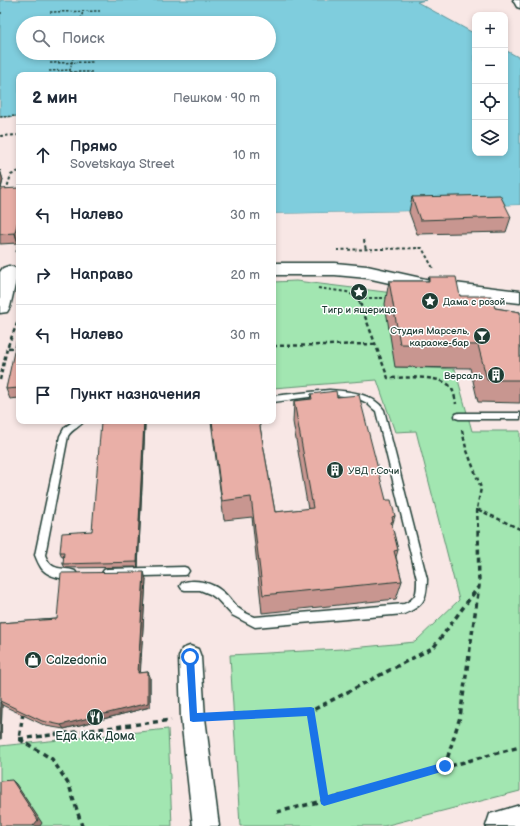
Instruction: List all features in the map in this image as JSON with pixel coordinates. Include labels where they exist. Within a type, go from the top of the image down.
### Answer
[{"type":"main road","points":[[276,269],[335,269],[359,271],[430,286],[520,297]]},
{"type":"main road","points":[[0,307],[9,272]]},
{"type":"main road","points":[[430,286],[507,313]]},
{"type":"main road","points":[[502,826],[520,821]]},
{"type":"street","points":[[517,0],[520,5]]},
{"type":"street","points":[[190,657],[193,718],[206,826]]},
{"type":"lane","points":[[185,586],[203,586],[214,590],[224,598],[233,610],[245,618],[256,622],[404,609],[415,605],[421,598],[422,579],[380,410],[374,403],[367,400],[337,392],[276,399]]},
{"type":"lane","points":[[459,416],[520,416]]},
{"type":"lane","points":[[76,424],[68,429],[64,436],[40,555],[43,564],[49,570],[60,574],[84,573]]},
{"type":"lane","points":[[99,573],[184,571]]},
{"type":"path","points":[[82,16],[83,11]]},
{"type":"path","points":[[50,12],[100,11]]},
{"type":"path","points":[[70,72],[72,60]]},
{"type":"path","points":[[50,63],[94,62]]},
{"type":"path","points":[[49,71],[60,72]]},
{"type":"path","points":[[0,117],[16,116]]},
{"type":"path","points":[[0,136],[16,135]]},
{"type":"path","points":[[5,193],[10,175],[16,172]]},
{"type":"path","points":[[364,240],[366,250]]},
{"type":"path","points":[[315,287],[347,292],[358,298],[388,378],[436,380],[448,385],[454,393],[466,448],[481,488],[477,509],[479,586],[460,717],[445,766]]},
{"type":"path","points":[[0,380],[7,348],[16,326]]},
{"type":"path","points":[[276,346],[376,344]]},
{"type":"path","points":[[7,348],[16,347]]},
{"type":"path","points":[[477,509],[520,529]]},
{"type":"path","points":[[19,739],[193,718],[311,711],[434,646],[479,586]]},
{"type":"path","points":[[19,739],[24,708]]},
{"type":"path","points":[[311,711],[324,801]]},
{"type":"path","points":[[19,739],[52,759],[69,785],[82,826]]},
{"type":"path","points":[[277,812],[324,801],[445,766],[520,747]]},
{"type":"green space","points":[[296,281],[450,300],[395,367],[455,369],[472,431],[520,431],[520,791],[384,826],[240,826],[230,655],[342,649],[415,642],[459,600],[416,431],[395,432],[377,380],[276,388],[276,282]]},
{"type":"green space","points":[[168,729],[172,826],[0,826],[0,746]]},
{"type":"water","points":[[0,0],[426,0],[417,2],[472,32],[472,156],[508,156],[508,52],[520,58],[520,205],[419,208],[420,211],[276,214],[276,72],[16,72],[16,116],[0,117]]},
{"type":"pier","points":[[520,205],[520,207],[422,209],[420,213],[276,216],[276,214],[419,211],[419,208]]},
{"type":"building","points":[[16,188],[15,233],[0,234],[0,189]]},
{"type":"building","points":[[500,195],[511,217],[420,220],[412,197]]},
{"type":"building","points":[[429,277],[456,277],[460,296],[491,296],[495,308],[520,312],[520,380],[487,380],[478,345],[400,344],[389,281],[429,281]]},
{"type":"building","points":[[16,343],[16,388],[6,389]]},
{"type":"building","name":"УВД г.Сочи","points":[[336,391],[337,397],[359,395],[386,500],[391,500],[395,516],[392,517],[393,521],[391,522],[398,550],[394,551],[402,581],[263,595],[251,497],[222,501],[212,424],[260,424],[275,512],[313,508],[294,401],[312,399],[311,394]]},
{"type":"building","points":[[101,424],[144,424],[137,562],[63,564],[64,552],[60,552],[62,533],[92,531]]},
{"type":"building","points":[[144,572],[138,673],[148,672],[148,703],[61,725],[42,721],[0,701],[0,623],[57,619],[61,573]]},
{"type":"building","points":[[12,780],[38,820],[33,826],[0,826],[0,781]]},
{"type":"place","name":"Тигр и ящерица","points":[[359,292]]},
{"type":"place","name":"Дама с розой","points":[[430,301]]},
{"type":"place","name":"Студия Марсель, караоке-бар","points":[[482,336]]},
{"type":"place","name":"Версаль","points":[[496,375]]},
{"type":"place","name":"УВД г.Сочи","points":[[335,470]]},
{"type":"place","name":"Calzedonia","points":[[33,660]]},
{"type":"place","name":"Еда Как Дома","points":[[95,717]]},
{"type":"route","points":[[190,657],[193,718],[311,711],[324,801],[445,766]]}]
